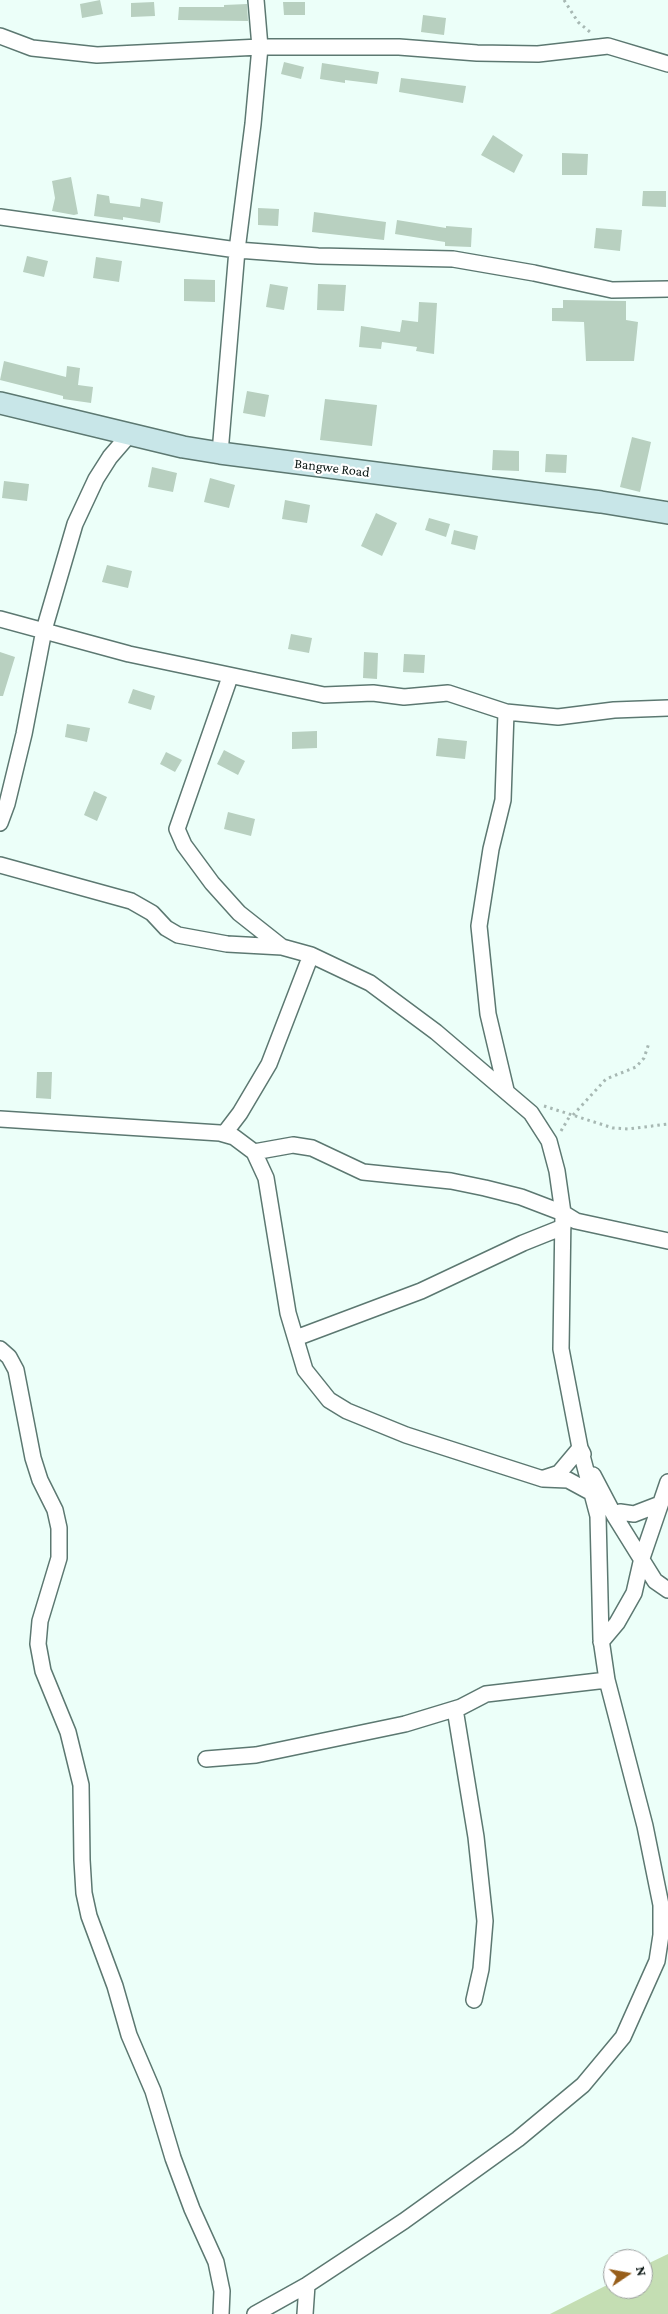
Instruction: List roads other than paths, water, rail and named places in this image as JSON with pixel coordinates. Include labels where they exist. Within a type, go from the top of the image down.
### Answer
[{"type":"street","points":[[220,453],[238,250],[260,47],[256,0]]},
{"type":"street","points":[[0,36],[32,48],[97,55],[260,47],[399,47],[477,53],[538,54],[608,46],[668,64]]},
{"type":"street","points":[[0,217],[238,250],[318,256],[453,259],[534,273],[612,290],[668,289]]},
{"type":"street","name":"Bangwe Road","points":[[0,404],[129,435],[220,453],[601,502],[668,513]]},
{"type":"street","points":[[0,823],[7,804],[24,734],[44,630],[75,524],[86,499],[110,457],[129,435]]},
{"type":"street","points":[[0,619],[129,654],[230,677],[324,695],[373,693],[404,698],[448,693],[506,712],[558,717],[614,710],[668,708]]},
{"type":"street","points":[[230,677],[177,829],[184,845],[212,883],[239,913],[282,947]]},
{"type":"street","points":[[506,712],[503,800],[491,849],[479,926],[488,1014],[506,1090]]},
{"type":"street","points":[[0,865],[131,901],[152,913],[166,928],[178,935],[227,944],[282,947],[311,955],[370,983],[436,1032],[526,1108],[549,1141],[557,1172],[563,1220],[561,1349],[580,1448],[598,1516],[601,1642],[607,1680],[645,1826],[661,1906],[661,1935],[657,1961],[623,2037],[582,2085],[518,2139],[404,2221],[307,2285],[255,2314]]},
{"type":"street","points":[[224,1134],[240,1113],[269,1064],[311,955]]},
{"type":"street","points":[[0,1119],[224,1134],[234,1138],[254,1152],[266,1178],[288,1313],[305,1370],[329,1400],[347,1411],[406,1435],[543,1479],[568,1480],[592,1493]]},
{"type":"street","points":[[254,1152],[293,1145],[312,1148],[362,1172],[450,1181],[485,1188],[521,1197],[563,1220],[624,1230],[668,1241]]},
{"type":"street","points":[[296,1338],[422,1291],[523,1243],[563,1220]]},
{"type":"street","points":[[0,1349],[9,1357],[16,1370],[32,1458],[55,1510],[60,1528],[59,1558],[40,1620],[38,1644],[43,1671],[68,1732],[81,1785],[84,1893],[89,1916],[115,1986],[129,2034],[153,2091],[192,2209],[216,2262],[222,2291],[221,2314]]},
{"type":"street","points":[[543,1479],[559,1473],[580,1448]]},
{"type":"street","points":[[580,1448],[614,1515],[655,1581],[668,1590]]},
{"type":"street","points":[[601,1642],[617,1623],[634,1593],[642,1558],[668,1482]]},
{"type":"street","points":[[614,1515],[620,1512],[634,1514],[660,1504]]},
{"type":"street","points":[[206,1759],[256,1755],[405,1724],[455,1708],[486,1694],[607,1680]]},
{"type":"street","points":[[455,1708],[476,1837],[485,1920],[481,1969],[474,2000]]},
{"type":"street","points":[[305,2314],[307,2285]]}]
